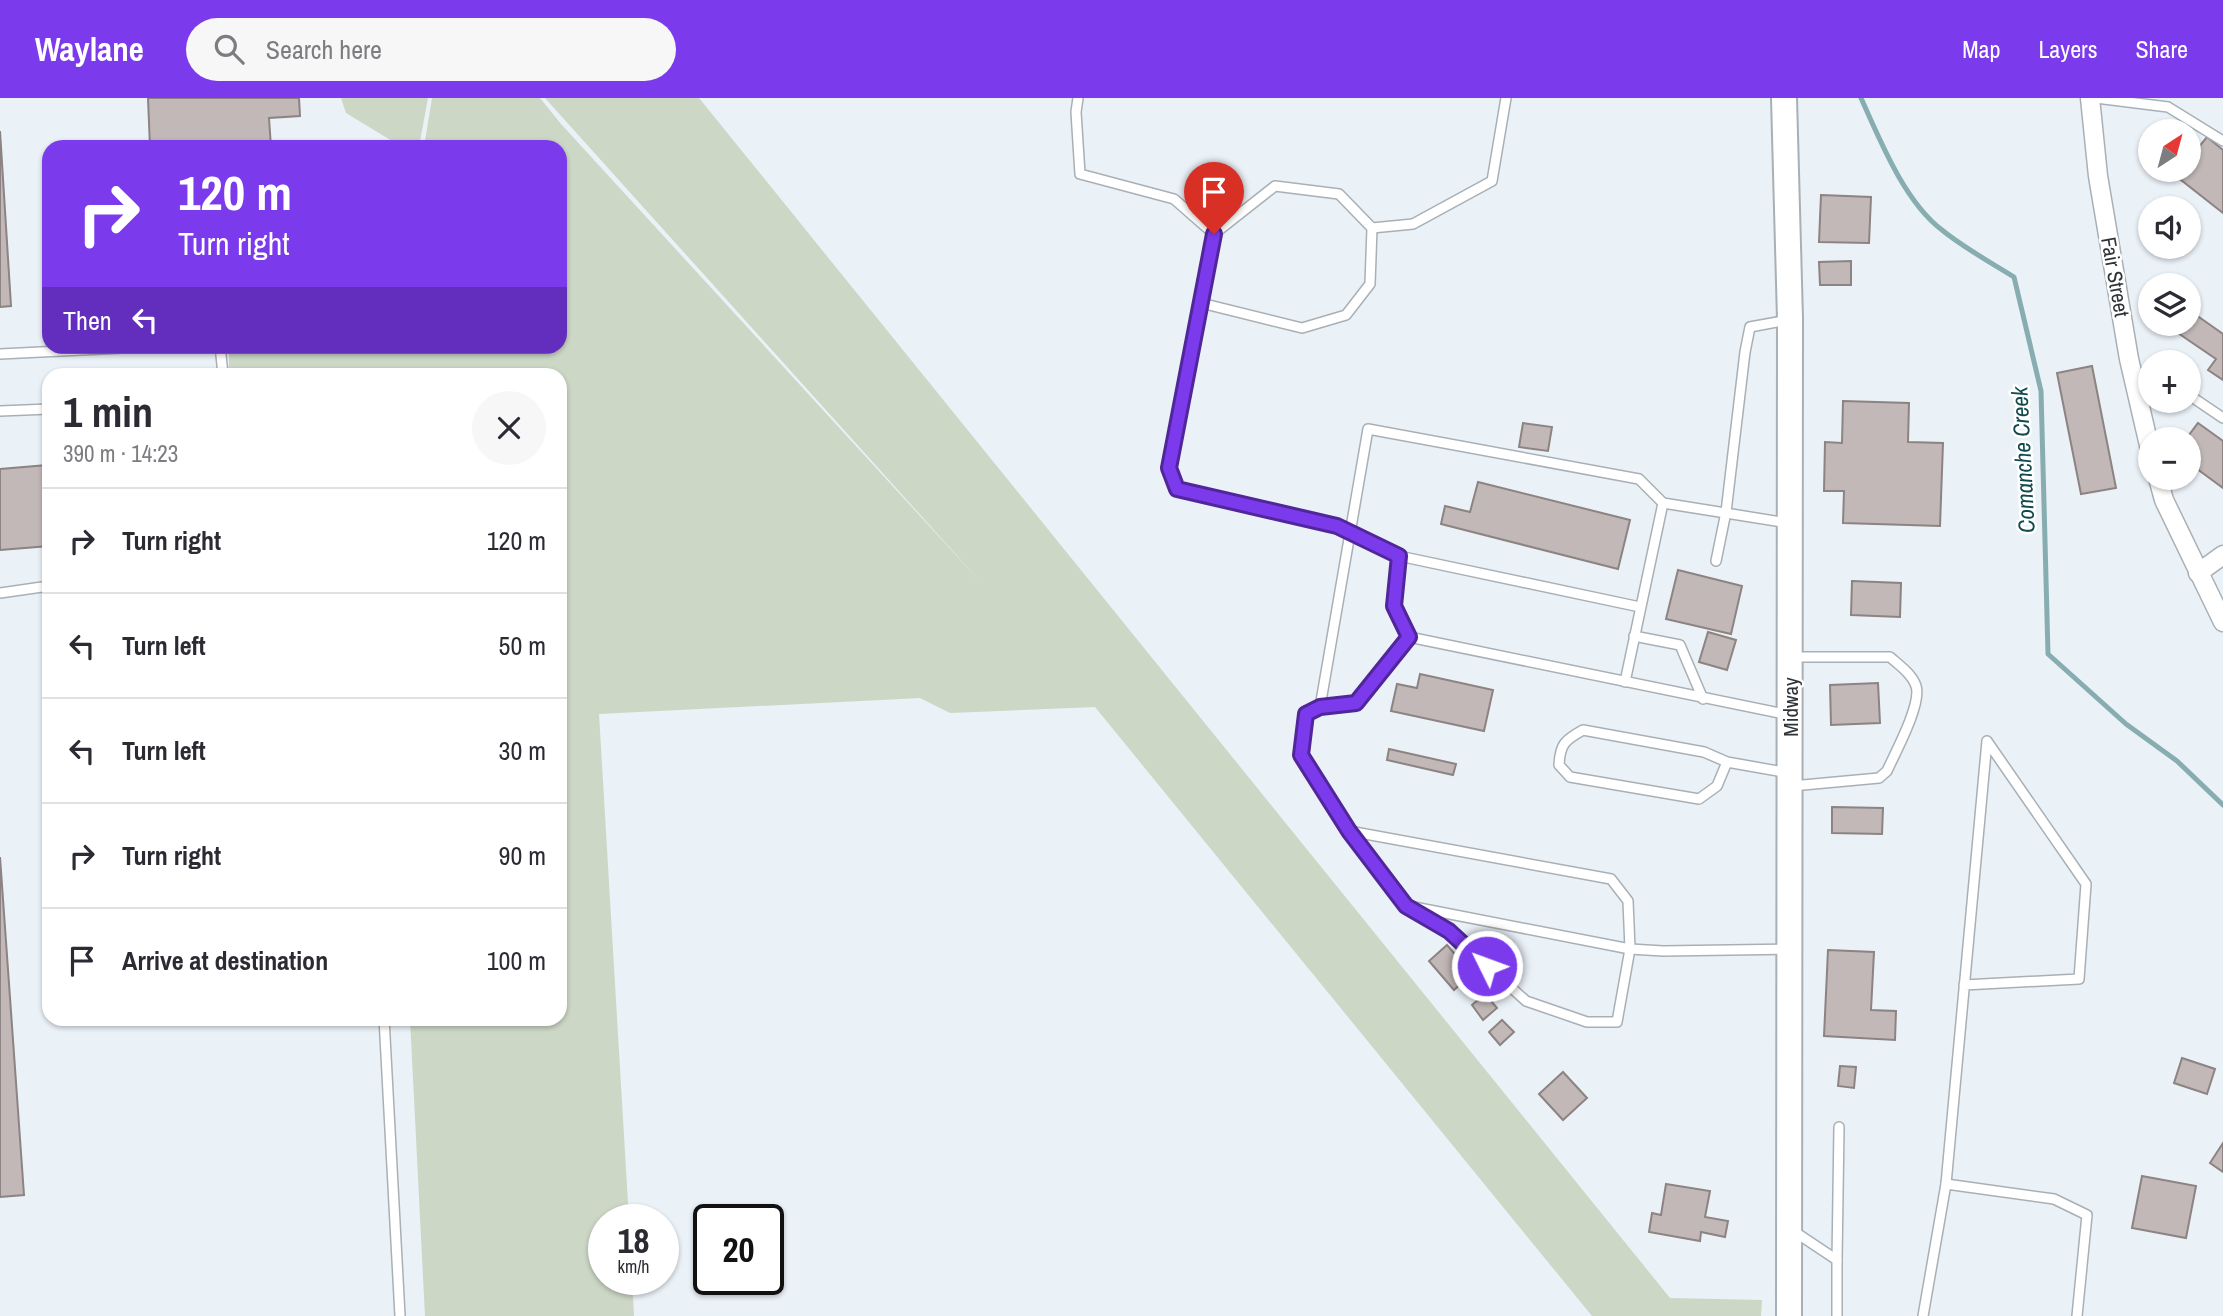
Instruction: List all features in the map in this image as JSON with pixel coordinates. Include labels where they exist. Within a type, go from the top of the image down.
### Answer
[{"type":"main road","name":"Midway","points":[[1784,98],[1790,319],[1791,523],[1789,1316]]},
{"type":"street","name":"Fair Street","points":[[2090,98],[2098,176],[2138,364]]},
{"type":"street","points":[[2161,490],[2223,622]]},
{"type":"street","points":[[2198,573],[2223,555]]},
{"type":"lane","points":[[1078,98],[1076,112],[1080,174],[1174,199],[1214,234]]},
{"type":"lane","points":[[1372,228],[1413,225],[1492,181],[1506,98]]},
{"type":"lane","points":[[2096,98],[2168,107],[2223,141]]},
{"type":"lane","points":[[1201,303],[1302,328],[1346,315],[1370,284],[1372,228],[1339,194],[1275,186],[1214,234],[1169,468],[1177,489],[1337,526],[1399,556],[1640,607]]},
{"type":"lane","points":[[1716,561],[1726,512],[1750,327],[1790,319]]},
{"type":"lane","points":[[0,354],[42,352]]},
{"type":"lane","points":[[2201,403],[2223,418]]},
{"type":"lane","points":[[0,411],[42,408]]},
{"type":"lane","points":[[1320,707],[1368,429],[1639,479],[1663,503],[1791,523]]},
{"type":"lane","points":[[1625,682],[1663,503]]},
{"type":"lane","points":[[1399,556],[1394,606],[1409,637]]},
{"type":"lane","points":[[0,593],[42,587]]},
{"type":"lane","points":[[1634,636],[1680,645],[1703,699]]},
{"type":"lane","points":[[1349,831],[1611,879],[1628,901],[1630,949],[1617,1022],[1587,1022],[1525,1001],[1449,931],[1406,906],[1349,831],[1301,755],[1306,714],[1320,707],[1356,703],[1409,637]]},
{"type":"lane","points":[[1409,637],[1791,716]]},
{"type":"lane","points":[[1727,762],[1717,786],[1699,799],[1570,777],[1559,765],[1559,751],[1567,738],[1583,730],[1704,752],[1727,762],[1790,780],[1879,778],[1887,771],[1917,699],[1916,686],[1912,679],[1890,657],[1791,657]]},
{"type":"lane","points":[[1923,1316],[1946,1184],[1964,985],[1984,768],[1987,741],[2086,884],[2079,979],[1964,985]]},
{"type":"lane","points":[[1406,906],[1630,949],[1790,949]]},
{"type":"lane","points":[[384,1026],[400,1316]]},
{"type":"lane","points":[[1836,1316],[1839,1127]]},
{"type":"lane","points":[[1946,1184],[2054,1199],[2087,1215],[2077,1316]]},
{"type":"lane","points":[[1789,1228],[1837,1260]]},
{"type":"green space","points":[[341,98],[428,98],[420,140],[390,140],[346,113]]},
{"type":"green space","points":[[432,98],[540,98],[987,589],[545,98],[699,98],[1670,1298],[1762,1300],[1761,1316],[1592,1316],[1095,707],[950,713],[920,698],[599,714],[628,1204],[588,1204],[588,1295],[633,1295],[634,1316],[425,1316],[410,1026],[567,1026],[567,368],[229,368],[229,354],[567,354],[567,140],[425,140]]},
{"type":"building","points":[[148,98],[299,98],[300,116],[269,118],[271,140],[150,140]]},
{"type":"building","points":[[0,131],[11,306],[0,307]]},
{"type":"building","points":[[2207,137],[2223,150],[2223,213],[2184,182],[2202,182],[2202,143]]},
{"type":"building","points":[[1821,195],[1871,197],[1869,243],[1819,242]]},
{"type":"building","points":[[1851,261],[1851,285],[1820,285],[1819,262]]},
{"type":"building","points":[[2201,318],[2223,334],[2223,380],[2208,370],[2216,359],[2182,336],[2201,336]]},
{"type":"building","points":[[2092,366],[2116,488],[2081,494],[2057,373]]},
{"type":"building","points":[[1843,401],[1909,403],[1908,442],[1943,443],[1940,526],[1843,523],[1844,491],[1824,491],[1825,442],[1842,443]]},
{"type":"building","points":[[1523,423],[1552,427],[1548,451],[1519,447]]},
{"type":"building","points":[[2198,423],[2223,441],[2223,488],[2201,472],[2201,427],[2195,427]]},
{"type":"building","points":[[42,465],[42,547],[0,550],[0,469]]},
{"type":"building","points":[[1478,482],[1630,520],[1618,569],[1441,524],[1445,506],[1470,512]]},
{"type":"building","points":[[1678,570],[1742,586],[1731,634],[1666,619]]},
{"type":"building","points":[[1852,581],[1901,583],[1900,617],[1851,615]]},
{"type":"building","points":[[1708,632],[1736,640],[1727,670],[1699,662]]},
{"type":"building","points":[[1420,674],[1493,690],[1484,731],[1391,711],[1397,684],[1417,688]]},
{"type":"building","points":[[1878,683],[1880,723],[1831,725],[1830,685]]},
{"type":"building","points":[[1389,749],[1456,764],[1453,775],[1387,760]]},
{"type":"building","points":[[1832,807],[1883,808],[1882,834],[1832,833]]},
{"type":"building","points":[[0,857],[24,1195],[0,1197]]},
{"type":"building","points":[[1447,945],[1472,974],[1454,990],[1429,961]]},
{"type":"building","points":[[1828,950],[1874,952],[1871,1010],[1896,1011],[1895,1040],[1824,1036]]},
{"type":"building","points":[[1485,994],[1497,1008],[1483,1020],[1472,1005]]},
{"type":"building","points":[[1502,1020],[1514,1032],[1500,1045],[1489,1032]]},
{"type":"building","points":[[2182,1058],[2215,1069],[2207,1094],[2174,1083]]},
{"type":"building","points":[[1840,1066],[1856,1067],[1854,1088],[1838,1086]]},
{"type":"building","points":[[1563,1072],[1587,1098],[1563,1120],[1539,1094]]},
{"type":"building","points":[[2223,1143],[2223,1172],[2210,1163]]},
{"type":"building","points":[[2142,1176],[2196,1186],[2186,1238],[2132,1228]]},
{"type":"building","points":[[1666,1184],[1710,1191],[1705,1217],[1728,1221],[1725,1237],[1701,1232],[1700,1241],[1649,1232],[1652,1213],[1661,1215]]},
{"type":"waterway","name":"Comanche Creek","points":[[1861,98],[1894,169],[1928,218],[1959,243],[2014,277],[2041,391],[2048,654],[2126,724],[2177,761],[2223,805]]},
{"type":"route","points":[[1214,234],[1169,468],[1177,489],[1337,526],[1399,556],[1394,606],[1409,637],[1356,703],[1320,707],[1306,714],[1301,755],[1349,831],[1406,906],[1449,931],[1487,966]]}]
